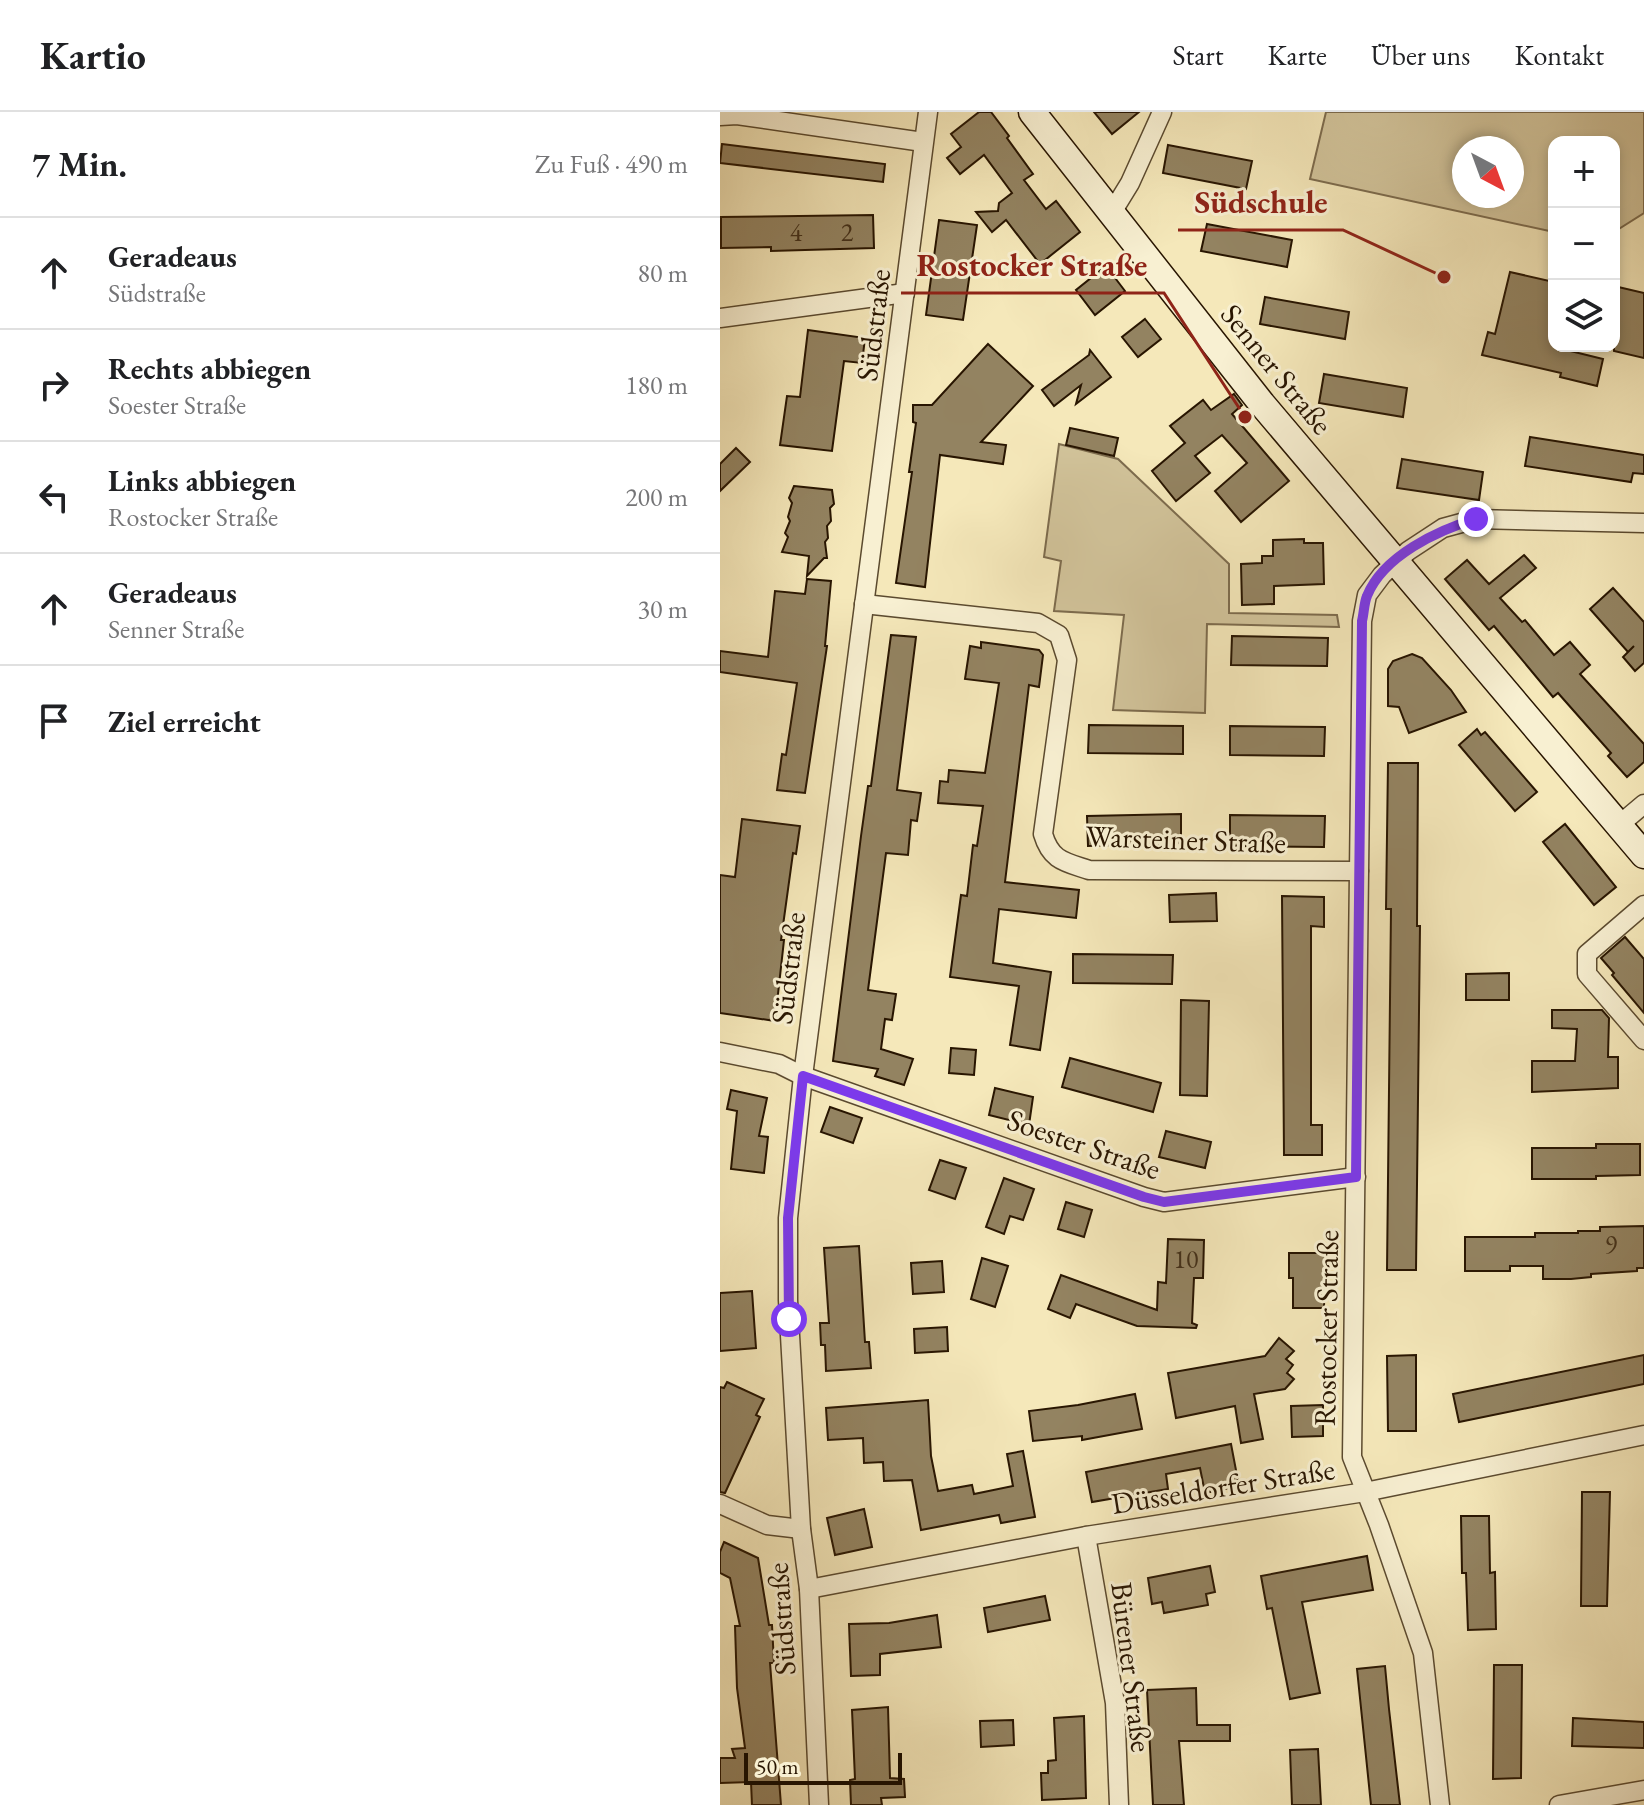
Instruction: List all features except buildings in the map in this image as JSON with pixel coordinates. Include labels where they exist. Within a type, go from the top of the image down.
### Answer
[{"type":"street","name":"Südstraße","points":[[819,1805],[809,1589],[801,1529],[788,1218],[803,1076],[928,112]]},
{"type":"street","name":"Senner Straße","points":[[1032,112],[1262,404],[1644,855]]},
{"type":"street","points":[[1111,214],[1130,183],[1162,112]]},
{"type":"street","points":[[720,116],[737,115],[923,142]]},
{"type":"street","points":[[720,318],[905,293]]},
{"type":"street","points":[[1395,561],[1443,528],[1476,519],[1644,523]]},
{"type":"street","name":"Rostocker Straße","points":[[1395,561],[1367,595],[1362,621],[1352,1457],[1423,1653],[1440,1805]]},
{"type":"street","name":"Warsteiner Straße","points":[[864,604],[1038,623],[1059,635],[1067,660],[1043,834],[1048,849],[1060,860],[1089,870],[1359,871]]},
{"type":"street","points":[[1619,825],[1644,804]]},
{"type":"street","points":[[1644,905],[1587,954],[1587,974],[1644,1040]]},
{"type":"street","name":"Soester Straße","points":[[720,1052],[779,1064],[803,1076],[1164,1202],[1356,1177]]},
{"type":"street","name":"Düsseldorfer Straße","points":[[809,1589],[1086,1536],[1365,1492],[1644,1435]]},
{"type":"street","points":[[720,1504],[767,1525],[801,1529]]},
{"type":"street","name":"Bürener Straße","points":[[1086,1536],[1115,1703],[1119,1805]]},
{"type":"street","points":[[1559,1805],[1644,1790]]},
{"type":"shaded area","points":[[1326,112],[1644,112],[1644,213],[1620,228],[1620,136],[1548,136],[1548,231],[1310,179]]},
{"type":"shaded area","points":[[1059,444],[1118,459],[1229,564],[1229,613],[1337,615],[1339,627],[1207,624],[1205,713],[1113,710],[1124,615],[1054,611],[1061,561],[1044,557]]},
{"type":"place","name":"Südschule","points":[[1444,277]]},
{"type":"place","name":"Rostocker Straße","points":[[1245,417]]},
{"type":"route","points":[[789,1319],[788,1218],[803,1076],[1164,1202],[1356,1177],[1362,621],[1367,595],[1395,561],[1443,528],[1476,519]]}]
